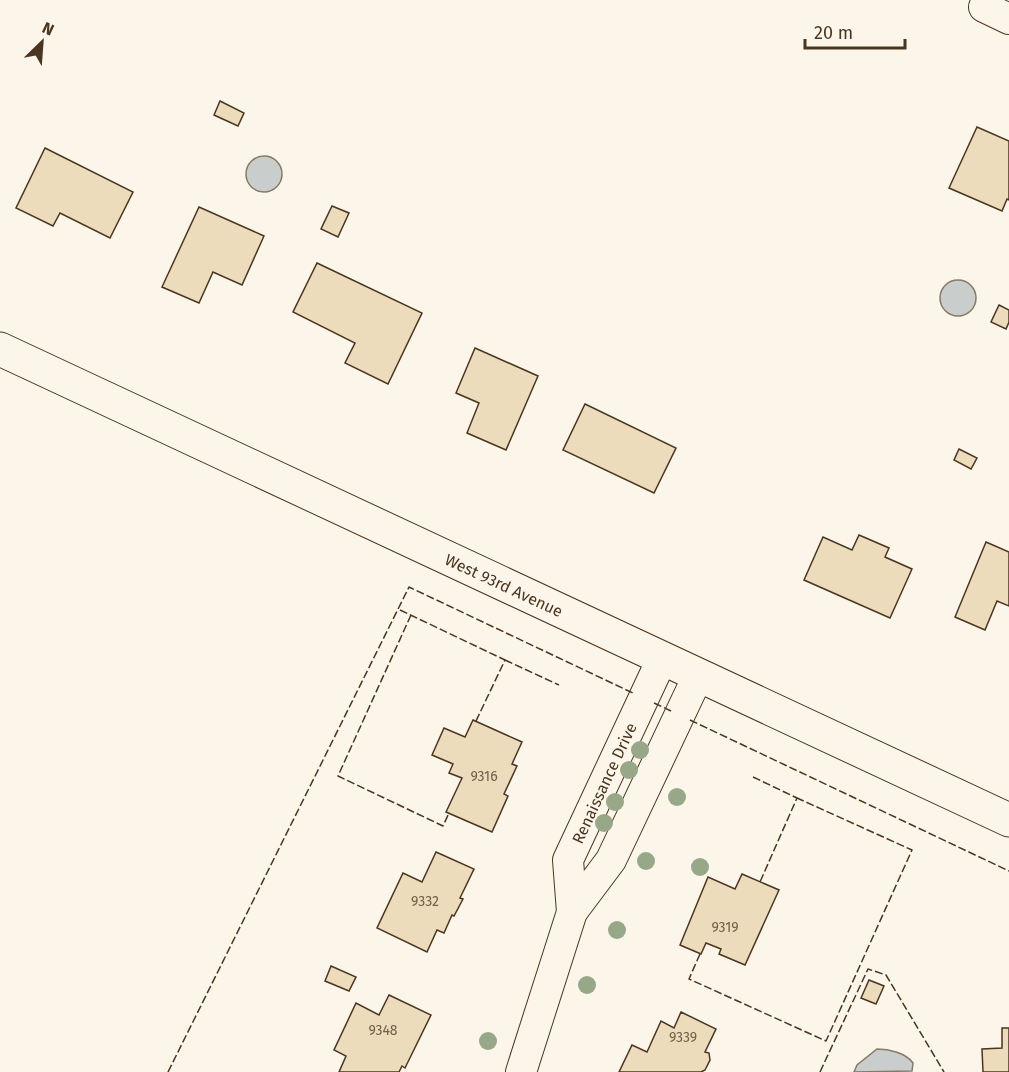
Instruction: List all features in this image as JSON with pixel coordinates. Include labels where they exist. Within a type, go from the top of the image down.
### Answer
[{"type":"street","name":"West 93rd Avenue","points":[[0,349],[1009,820]]},
{"type":"street","name":"Renaissance Drive","points":[[572,912],[568,860],[662,659]]},
{"type":"street","name":"Renaissance Drive","points":[[521,1072],[572,912],[611,860],[698,676]]},
{"type":"shaded area","points":[[264,156],[277,161],[282,174],[277,187],[264,192],[251,187],[246,174],[251,161]]},
{"type":"shaded area","points":[[958,280],[971,285],[976,298],[971,311],[958,316],[945,311],[940,298],[945,285]]},
{"type":"shaded area","points":[[877,1049],[902,1054],[913,1063],[912,1071],[854,1072],[857,1065]]},
{"type":"building","points":[[220,101],[244,113],[238,126],[214,115]]},
{"type":"building","points":[[977,127],[1009,141],[1009,200],[1007,199],[1002,211],[949,188]]},
{"type":"building","points":[[45,148],[133,192],[110,238],[60,213],[53,226],[16,208]]},
{"type":"building","points":[[332,206],[349,213],[338,237],[321,229]]},
{"type":"building","points":[[199,207],[264,236],[242,285],[213,272],[199,303],[162,287]]},
{"type":"building","points":[[317,263],[422,313],[388,384],[345,363],[355,343],[293,312]]},
{"type":"building","points":[[999,305],[1009,310],[1009,322],[1006,329],[991,322]]},
{"type":"building","points":[[475,348],[538,376],[506,450],[467,433],[479,403],[456,393]]},
{"type":"building","points":[[585,404],[676,448],[654,493],[563,450]]},
{"type":"building","points":[[959,449],[977,458],[971,469],[954,460]]},
{"type":"building","points":[[859,535],[889,548],[885,557],[912,569],[890,618],[804,580],[823,537],[852,550]]},
{"type":"building","points":[[986,542],[1009,552],[1009,606],[997,601],[985,630],[955,617]]},
{"type":"building","points":[[473,720],[522,742],[512,764],[517,766],[504,794],[508,796],[492,832],[446,812],[462,778],[449,773],[453,764],[432,755],[444,728],[465,737]]},
{"type":"building","points":[[436,852],[474,869],[454,916],[452,915],[444,933],[437,930],[427,952],[377,928],[403,873],[422,882]]},
{"type":"building","points":[[742,874],[779,890],[745,965],[719,954],[721,949],[706,943],[701,954],[680,945],[708,877],[735,889]]},
{"type":"building","points":[[331,966],[356,977],[349,991],[325,981]]},
{"type":"building","points":[[869,980],[884,986],[876,1004],[861,998]]},
{"type":"building","points":[[389,995],[431,1015],[405,1068],[402,1066],[399,1072],[339,1072],[346,1056],[334,1050],[356,1003],[379,1015]]},
{"type":"building","points":[[681,1012],[716,1029],[705,1052],[709,1053],[710,1060],[705,1070],[701,1072],[619,1072],[632,1045],[647,1052],[661,1021],[674,1028]]},
{"type":"building","points":[[1002,1028],[1009,1028],[1009,1072],[983,1072],[982,1049],[1002,1048]]},
{"type":"fence","points":[[168,1072],[409,587],[635,694]]},
{"type":"fence","points":[[400,610],[505,660],[476,721]]},
{"type":"fence","points":[[411,615],[338,776],[443,826],[449,813]]},
{"type":"fence","points":[[505,660],[559,685]]},
{"type":"fence","points":[[654,703],[671,711]]},
{"type":"fence","points":[[690,720],[1009,871]]},
{"type":"fence","points":[[753,777],[797,798],[760,882]]},
{"type":"fence","points":[[700,954],[689,979],[826,1041],[912,850],[797,798]]},
{"type":"fence","points":[[820,1072],[868,969],[886,975],[944,1072]]}]
